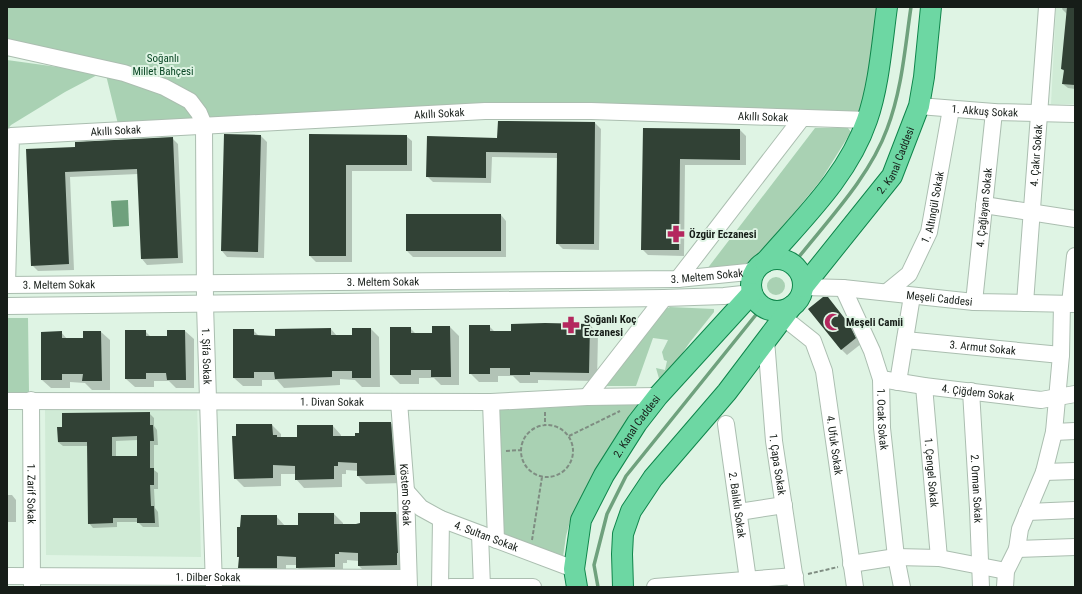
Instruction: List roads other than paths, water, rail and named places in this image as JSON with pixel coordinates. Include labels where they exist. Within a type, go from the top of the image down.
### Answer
[{"type":"main road","points":[[788,312],[772,311],[764,308],[757,302],[752,293],[751,280],[761,265],[828,189],[854,151],[868,120],[876,84],[887,7]]},
{"type":"main road","name":"2. Kanal Caddesi","points":[[803,288],[892,176],[919,106],[924,77],[931,7]]},
{"type":"main road","points":[[623,587],[623,534],[630,512],[653,478],[712,410],[800,298],[803,288],[802,277],[793,264],[778,259],[761,265]]},
{"type":"main road","name":"2. Kanal Caddesi","points":[[576,578],[581,520],[604,475],[637,423],[658,396],[752,293]]},
{"type":"street","name":"4. Çakır Sokak","points":[[1025,303],[1046,7]]},
{"type":"street","points":[[7,47],[124,73],[164,87],[190,101],[199,113],[204,125]]},
{"type":"street","name":"1. Akkuş Sokak","points":[[919,106],[994,112],[1075,114]]},
{"type":"street","name":"1. Altıngül Sokak","points":[[887,292],[909,274],[929,232],[951,109]]},
{"type":"street","name":"Akıllı Sokak","points":[[7,285],[10,136],[492,111],[592,111],[868,120]]},
{"type":"street","name":"4. Çağlayan Sokak","points":[[974,302],[994,112]]},
{"type":"street","points":[[678,279],[802,118]]},
{"type":"street","name":"1. Şifa Sokak","points":[[204,125],[205,305],[213,582]]},
{"type":"street","points":[[984,205],[1032,211],[1075,219]]},
{"type":"street","points":[[851,564],[896,557],[939,558],[981,566],[1006,579],[1017,549],[1020,529],[1044,472],[1054,432],[1061,355],[1075,256]]},
{"type":"street","name":"3. Meltem Sokak","points":[[7,285],[205,282],[678,279],[748,272],[761,265]]},
{"type":"street","name":"Meşeli Caddesi","points":[[803,288],[843,288],[974,302],[1069,304]]},
{"type":"street","name":"1. Ocak Sokak","points":[[843,288],[872,350],[881,379],[882,428],[896,557],[902,587]]},
{"type":"street","name":"3. Meltem Sokak","points":[[7,306],[205,305],[664,298],[724,296],[752,293]]},
{"type":"street","points":[[898,382],[912,296]]},
{"type":"street","points":[[587,397],[664,298]]},
{"type":"street","name":"4. Ufuk Sokak","points":[[788,312],[813,340],[824,371],[851,564],[856,587]]},
{"type":"street","name":"1. Çapa Sokak","points":[[766,340],[774,441],[795,582]]},
{"type":"street","name":"3. Armut Sokak","points":[[905,340],[1061,355]]},
{"type":"street","name":"4. Çiğdem Sokak","points":[[881,379],[924,386],[1041,400],[1075,394]]},
{"type":"street","name":"1. Çengel Sokak","points":[[924,386],[939,558]]},
{"type":"street","name":"2. Orman Sokak","points":[[971,391],[981,587]]},
{"type":"street","name":"1. Divan Sokak","points":[[7,401],[491,402],[587,397],[658,396]]},
{"type":"street","name":"1. Zarif Sokak","points":[[32,400],[32,582]]},
{"type":"street","name":"Köstem Sokak","points":[[400,402],[406,492],[409,583]]},
{"type":"street","points":[[491,402],[496,540]]},
{"type":"street","name":"2. Balıklı Sokak","points":[[726,424],[749,583]]},
{"type":"street","points":[[1054,432],[1075,431]]},
{"type":"street","points":[[1044,472],[1075,471]]},
{"type":"street","name":"4. Sultan Sokak","points":[[406,492],[421,508],[441,519],[530,552],[576,578]]},
{"type":"street","points":[[739,512],[784,505]]},
{"type":"street","points":[[1027,512],[1075,510]]},
{"type":"street","points":[[440,587],[441,519]]},
{"type":"street","points":[[480,534],[482,587]]},
{"type":"street","points":[[1017,549],[1075,547]]},
{"type":"street","name":"1. Dilber Sokak","points":[[7,576],[32,582],[409,583]]},
{"type":"street","points":[[655,587],[795,582]]},
{"type":"street","points":[[450,587],[533,587]]},
{"type":"waterway","points":[[798,258],[860,180],[880,146],[892,114],[900,84],[911,7]]},
{"type":"waterway","points":[[598,587],[594,565],[607,514],[626,476],[759,311]]},
{"type":"place","name":"Özgür Eczanesi","points":[[676,234]]},
{"type":"place","name":"Meşeli Camii","points":[[833,322]]},
{"type":"place","name":"Soğanlı Koç Eczanesi","points":[[571,325]]},
{"type":"park label","name":"Soğanlı Millet Bahçesi","points":[[163,64]]}]
